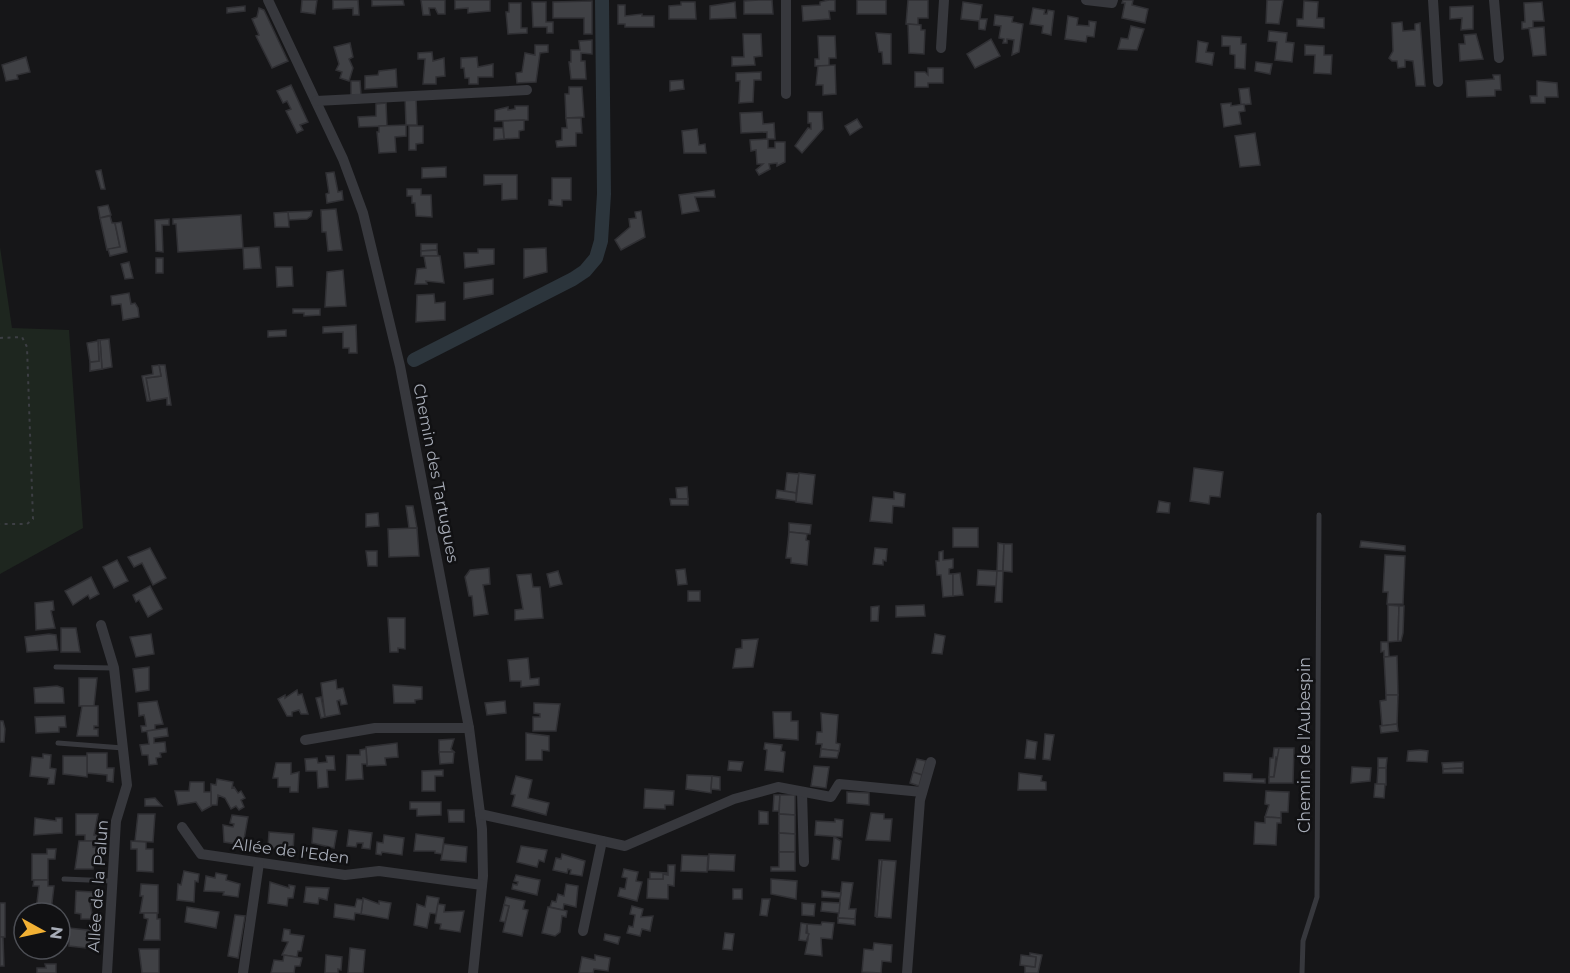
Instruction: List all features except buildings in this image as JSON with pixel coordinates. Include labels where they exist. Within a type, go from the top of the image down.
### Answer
[{"type":"street","name":"Chemin des Tartugues","points":[[268,0],[343,159],[366,224],[400,366],[469,728],[480,814],[484,850],[473,973]]},
{"type":"street","points":[[786,0],[786,94]]},
{"type":"street","points":[[941,48],[944,0]]},
{"type":"street","points":[[1086,0],[1112,3],[1113,0]]},
{"type":"street","points":[[1432,0],[1438,82]]},
{"type":"street","points":[[1494,0],[1499,58]]},
{"type":"street","points":[[316,101],[527,90]]},
{"type":"street","name":"Allée de la Palun","points":[[101,625],[114,668],[127,784],[116,821],[107,973]]},
{"type":"street","points":[[305,740],[375,728],[469,728]]},
{"type":"street","points":[[907,973],[913,873],[922,792],[930,762]]},
{"type":"street","points":[[480,814],[625,846],[734,799],[778,787],[831,797],[839,784],[922,792]]},
{"type":"street","points":[[802,792],[804,862]]},
{"type":"street","name":"Allée de l'Eden","points":[[182,826],[201,854],[345,875],[379,871],[482,885]]},
{"type":"street","points":[[583,931],[602,841]]},
{"type":"street","points":[[243,973],[259,863]]},
{"type":"lane","name":"Chemin de l'Aubespin","points":[[1302,973],[1300,963],[1303,941],[1317,897],[1319,515]]},
{"type":"lane","points":[[56,667],[114,668]]},
{"type":"lane","points":[[58,743],[123,748]]},
{"type":"lane","points":[[64,879],[112,881]]},
{"type":"path","points":[[0,338],[22,337],[27,346],[33,519],[27,524],[0,525]]},
{"type":"shaded area","points":[[0,247],[12,328],[69,330],[83,528],[0,574]]},
{"type":"waterway","points":[[414,360],[573,279],[585,271],[596,258],[601,241],[604,194],[602,0]]}]
